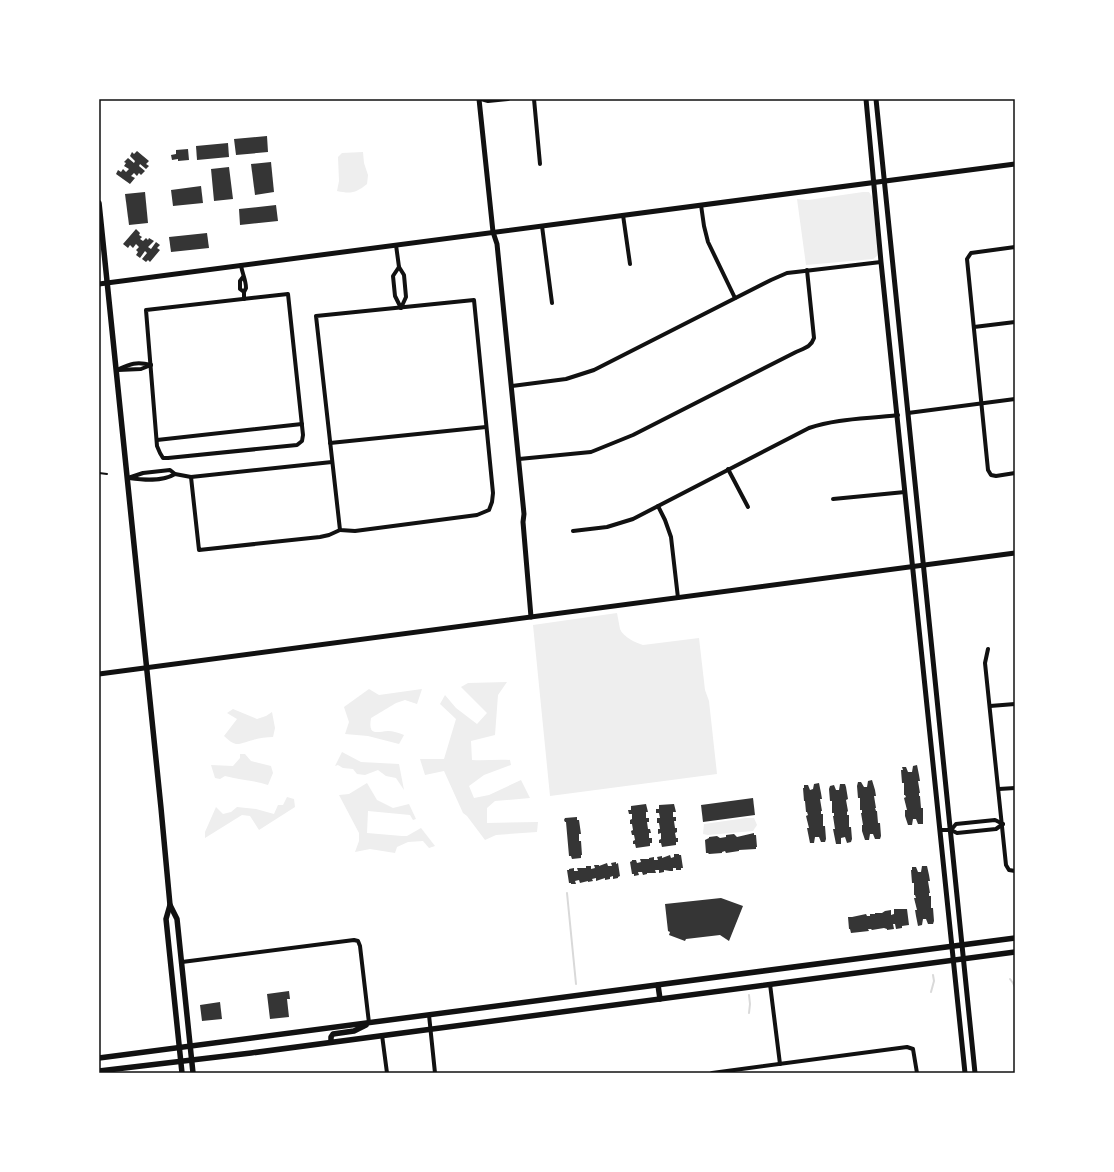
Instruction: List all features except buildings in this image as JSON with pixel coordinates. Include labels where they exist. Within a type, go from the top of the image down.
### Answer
[{"type":"main road","points":[[99,203],[170,905],[177,919],[193,1073]]},
{"type":"main road","points":[[170,905],[166,919],[182,1073]]},
{"type":"main road","points":[[99,1058],[1015,938]]},
{"type":"main road","points":[[99,1071],[1015,952]]},
{"type":"main road","points":[[658,985],[660,999]]},
{"type":"main road","points":[[331,1042],[331,1037],[333,1034],[354,1031],[370,1023]]},
{"type":"street","points":[[508,99],[488,101],[480,99],[493,232],[497,244],[512,386],[531,617]]},
{"type":"street","points":[[534,99],[540,164]]},
{"type":"street","points":[[866,99],[881,262],[965,1073]]},
{"type":"street","points":[[876,99],[975,1073]]},
{"type":"street","points":[[99,284],[623,215],[874,184],[1015,164]]},
{"type":"street","points":[[701,205],[708,242],[735,298]]},
{"type":"street","points":[[623,215],[630,264]]},
{"type":"street","points":[[542,226],[552,303]]},
{"type":"street","points":[[396,245],[399,267],[404,275],[406,297],[401,308]]},
{"type":"street","points":[[1015,247],[971,253],[967,259],[988,470],[991,475],[996,476],[1015,473]]},
{"type":"street","points":[[512,386],[566,380],[594,370],[778,276],[807,270],[881,262]]},
{"type":"street","points":[[241,265],[243,277],[240,281],[240,289],[244,292],[244,299]]},
{"type":"street","points":[[399,267],[393,276],[395,296],[401,308]]},
{"type":"street","points":[[519,459],[592,452],[633,435],[796,352],[809,347],[814,338],[807,270]]},
{"type":"street","points":[[288,294],[302,424],[302,441],[297,445],[164,458],[160,453],[157,440],[151,365],[146,310],[288,294]]},
{"type":"street","points":[[191,477],[200,550],[320,537],[340,530],[355,531],[453,519],[477,515],[489,510],[493,493],[474,300],[316,316],[340,530]]},
{"type":"street","points":[[974,327],[1015,322]]},
{"type":"street","points":[[116,370],[132,363],[141,362],[151,365]]},
{"type":"street","points":[[908,413],[1015,399]]},
{"type":"street","points":[[573,531],[620,524],[809,428],[824,423],[841,420],[898,415]]},
{"type":"street","points":[[157,440],[302,424]]},
{"type":"street","points":[[330,444],[486,427]]},
{"type":"street","points":[[128,478],[143,473],[170,470],[175,474],[191,477],[332,462]]},
{"type":"street","points":[[728,469],[748,507]]},
{"type":"street","points":[[128,478],[143,480],[169,477],[175,474]]},
{"type":"street","points":[[833,499],[905,492]]},
{"type":"street","points":[[658,506],[671,537],[678,598]]},
{"type":"street","points":[[99,674],[1015,553]]},
{"type":"street","points":[[988,649],[985,663],[1006,865],[1009,870],[1015,872]]},
{"type":"street","points":[[990,706],[1015,704]]},
{"type":"street","points":[[999,789],[1015,788]]},
{"type":"street","points":[[951,830],[956,824],[995,820],[1002,824]]},
{"type":"street","points":[[940,830],[951,830],[957,833],[996,829],[1002,824]]},
{"type":"street","points":[[182,962],[350,940],[358,941],[360,946],[370,1023]]},
{"type":"street","points":[[770,984],[780,1064]]},
{"type":"street","points":[[429,1015],[435,1073]]},
{"type":"street","points":[[382,1035],[387,1073]]},
{"type":"street","points":[[712,1073],[907,1047],[913,1049],[917,1073]]},
{"type":"lane","points":[[99,473],[107,474]]},
{"type":"shaded area","points":[[363,152],[364,163],[368,175],[367,184],[353,192],[337,191],[339,181],[338,157],[342,153]]},
{"type":"shaded area","points":[[869,192],[872,197],[878,252],[877,256],[873,259],[806,265],[797,199],[808,200]]},
{"type":"shaded area","points":[[617,613],[620,629],[624,635],[643,645],[699,638],[705,690],[709,701],[717,774],[550,796],[533,625]]},
{"type":"shaded area","points":[[507,682],[498,695],[495,735],[471,741],[472,760],[510,760],[511,765],[484,775],[469,786],[474,798],[489,795],[521,780],[530,798],[495,801],[487,808],[487,823],[538,822],[537,832],[496,835],[485,840],[467,816],[463,813],[444,771],[425,775],[420,759],[444,759],[456,719],[440,704],[445,695],[456,708],[477,724],[487,713],[461,687],[468,683]]},
{"type":"shaded area","points":[[369,689],[379,695],[422,689],[417,704],[405,700],[396,703],[371,718],[370,724],[374,732],[390,731],[404,735],[399,744],[368,736],[345,734],[349,722],[344,707]]},
{"type":"shaded area","points":[[233,709],[257,719],[272,712],[275,728],[273,737],[260,738],[240,744],[235,744],[232,742],[224,736],[237,719],[227,713]]},
{"type":"shaded area","points":[[342,752],[361,762],[399,764],[404,790],[396,778],[386,776],[378,770],[365,775],[357,774],[353,769],[343,768],[338,765],[335,766]]},
{"type":"shaded area","points":[[240,754],[245,754],[251,761],[271,766],[273,773],[268,785],[225,776],[220,779],[215,778],[211,765],[233,766],[240,758]]},
{"type":"shaded area","points":[[367,783],[377,800],[393,808],[409,804],[416,819],[413,820],[410,815],[368,811],[367,833],[407,836],[421,828],[435,846],[429,848],[423,841],[408,842],[397,847],[395,853],[370,849],[355,852],[359,841],[359,833],[339,795],[349,794]]},
{"type":"shaded area","points":[[287,797],[294,799],[295,807],[259,830],[250,816],[242,815],[205,838],[205,832],[216,807],[223,814],[231,812],[237,807],[256,809],[274,814],[278,805],[283,805]]},
{"type":"shaded area","points":[[754,818],[757,825],[753,831],[708,835],[703,834],[704,824]]},
{"type":"waterway","points":[[567,893],[576,984]]},
{"type":"waterway","points":[[931,992],[934,981],[933,975]]},
{"type":"waterway","points":[[1010,979],[1015,987]]},
{"type":"waterway","points":[[749,995],[749,1013]]}]
